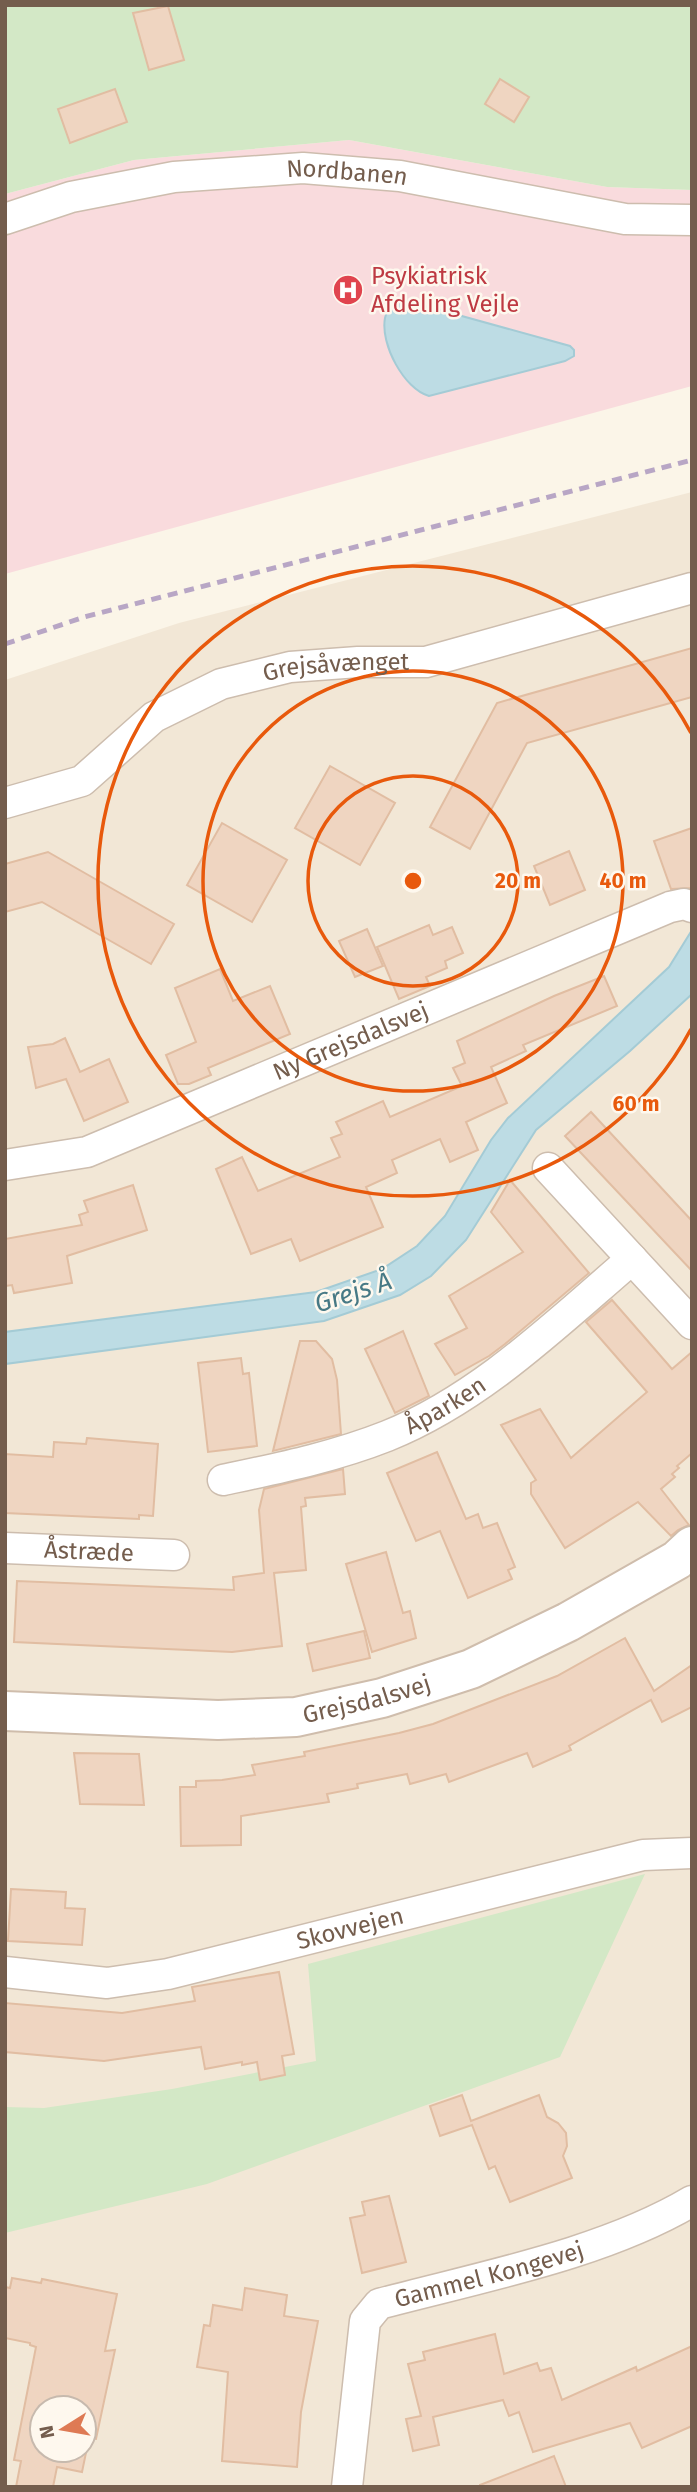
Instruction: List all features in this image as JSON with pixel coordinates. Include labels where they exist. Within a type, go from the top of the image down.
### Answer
[{"type":"street","name":"Nordbanen","points":[[5,219],[71,197],[174,177],[303,168],[400,176],[625,219],[692,220]]},
{"type":"street","name":"Grejsåvænget","points":[[5,803],[82,781],[154,717],[221,684],[290,667],[358,662],[426,662],[692,588]]},
{"type":"street","name":"Ny Grejsdalsvej","points":[[5,1165],[87,1152],[670,907],[684,904],[692,907]]},
{"type":"street","points":[[548,1168],[692,1324]]},
{"type":"street","name":"Åparken","points":[[223,1480],[335,1455],[390,1435],[452,1404],[511,1362],[632,1259]]},
{"type":"street","name":"Grejsdalsvej","points":[[5,1711],[218,1720],[296,1717],[382,1698],[471,1669],[556,1628],[677,1560],[692,1546]]},
{"type":"street","name":"Åstræde","points":[[5,1548],[174,1555]]},
{"type":"street","name":"Skovvejen","points":[[5,1972],[107,1983],[168,1973],[643,1855],[692,1853]]},
{"type":"street","name":"Gammel Kongevej","points":[[347,2487],[365,2321],[379,2304],[538,2262],[618,2237],[666,2216],[692,2201]]},
{"type":"shaded area","name":"Psykiatrisk Afdeling Vejle","points":[[349,140],[607,187],[692,190],[692,386],[5,574],[5,194],[134,160]]},
{"type":"shaded area","points":[[692,492],[692,2487],[5,2487],[5,680],[179,623]]},
{"type":"green space","points":[[5,5],[692,5],[692,190],[607,187],[349,140],[134,160],[5,194]]},
{"type":"green space","points":[[645,1874],[560,2057],[207,2184],[5,2233],[5,2107],[44,2108],[172,2089],[316,2061],[308,1964]]},
{"type":"water","points":[[404,300],[570,346],[574,350],[574,356],[565,361],[429,396],[411,385],[403,375],[386,340],[386,315],[392,307]]},
{"type":"water","name":"Grejs Å","points":[[692,930],[692,994],[630,1051],[536,1130],[466,1240],[431,1276],[400,1295],[324,1321],[5,1364],[5,1332],[316,1292],[382,1269],[417,1246],[445,1216],[491,1140],[508,1118],[669,967]]},
{"type":"building","points":[[168,6],[184,60],[149,70],[133,13]]},
{"type":"building","points":[[500,79],[529,97],[514,122],[485,104]]},
{"type":"building","points":[[115,89],[127,122],[70,143],[58,109]]},
{"type":"building","points":[[692,648],[692,697],[527,743],[470,849],[430,827],[497,703]]},
{"type":"building","points":[[330,766],[395,803],[360,865],[295,828]]},
{"type":"building","points":[[222,823],[287,860],[252,922],[187,885]]},
{"type":"building","points":[[692,828],[692,888],[671,889],[654,841]]},
{"type":"building","points":[[569,851],[585,890],[550,905],[534,866]]},
{"type":"building","points":[[48,852],[174,924],[151,964],[42,902],[5,912],[5,864]]},
{"type":"building","points":[[429,925],[433,935],[452,927],[463,953],[445,961],[447,968],[426,977],[430,986],[399,999],[377,947]]},
{"type":"building","points":[[367,929],[383,966],[355,977],[339,941]]},
{"type":"building","points":[[220,969],[233,1001],[270,986],[290,1034],[208,1068],[211,1075],[189,1084],[178,1084],[166,1055],[196,1042],[175,988]]},
{"type":"building","points":[[604,976],[617,1006],[523,1045],[526,1051],[491,1067],[507,1103],[466,1122],[478,1150],[450,1162],[440,1139],[392,1160],[397,1173],[366,1187],[383,1227],[300,1261],[291,1239],[251,1254],[216,1169],[242,1157],[258,1191],[340,1157],[331,1138],[342,1134],[336,1122],[383,1101],[390,1117],[462,1086],[453,1068],[465,1063],[457,1041]]},
{"type":"building","points":[[65,1038],[80,1072],[109,1059],[128,1102],[84,1121],[66,1079],[36,1088],[28,1047],[53,1044]]},
{"type":"building","points":[[591,1112],[692,1221],[692,1271],[565,1136]]},
{"type":"building","points":[[510,1180],[589,1273],[505,1344],[455,1375],[435,1344],[467,1328],[449,1296],[523,1252],[491,1212]]},
{"type":"building","points":[[133,1185],[147,1230],[67,1256],[72,1283],[14,1293],[12,1285],[5,1286],[5,1239],[82,1225],[79,1215],[88,1212],[84,1201]]},
{"type":"building","points":[[612,1300],[672,1369],[692,1352],[692,1453],[677,1466],[679,1468],[672,1474],[675,1477],[661,1489],[689,1525],[671,1536],[638,1502],[565,1548],[531,1494],[531,1483],[536,1480],[501,1425],[540,1409],[571,1458],[647,1392],[586,1322]]},
{"type":"building","points":[[403,1331],[429,1396],[395,1413],[365,1349]]},
{"type":"building","points":[[300,1341],[316,1341],[332,1359],[337,1380],[341,1434],[273,1451]]},
{"type":"building","points":[[241,1358],[243,1374],[249,1373],[257,1446],[208,1452],[198,1363]]},
{"type":"building","points":[[87,1438],[158,1444],[153,1516],[139,1515],[139,1519],[5,1513],[5,1454],[53,1457],[54,1442],[86,1444]]},
{"type":"building","points":[[437,1452],[466,1519],[478,1514],[483,1528],[497,1523],[515,1567],[508,1570],[512,1579],[468,1598],[440,1531],[416,1541],[387,1473]]},
{"type":"building","points":[[343,1469],[345,1494],[305,1498],[306,1506],[301,1507],[306,1570],[274,1573],[282,1646],[232,1652],[14,1642],[17,1581],[234,1590],[233,1577],[264,1573],[259,1510],[264,1489]]},
{"type":"building","points":[[386,1552],[403,1613],[410,1611],[416,1638],[372,1652],[346,1564]]},
{"type":"building","points":[[364,1631],[370,1658],[313,1671],[307,1644]]},
{"type":"building","points":[[625,1638],[654,1691],[692,1665],[692,1707],[662,1722],[651,1700],[569,1746],[571,1750],[533,1767],[527,1753],[449,1782],[446,1774],[410,1784],[407,1774],[357,1784],[358,1788],[327,1794],[329,1802],[241,1816],[241,1845],[181,1846],[180,1787],[196,1787],[196,1781],[255,1775],[252,1765],[305,1756],[304,1752],[433,1724],[557,1676]]},
{"type":"building","points":[[74,1753],[139,1754],[144,1805],[80,1804]]},
{"type":"building","points":[[11,1889],[66,1892],[65,1908],[85,1909],[82,1945],[8,1941]]},
{"type":"building","points":[[279,1972],[294,2054],[282,2056],[285,2075],[260,2080],[257,2062],[205,2069],[201,2047],[104,2061],[5,2052],[5,2003],[122,2013],[195,2001],[192,1987]]},
{"type":"building","points":[[462,2095],[471,2121],[539,2095],[547,2117],[558,2123],[566,2133],[567,2146],[563,2156],[572,2178],[510,2202],[495,2166],[489,2169],[472,2125],[440,2136],[430,2106]]},
{"type":"building","points":[[389,2196],[406,2262],[362,2273],[350,2218],[365,2215],[362,2202]]},
{"type":"building","points":[[12,2278],[41,2283],[42,2279],[117,2294],[105,2351],[115,2350],[98,2430],[98,2394],[28,2394],[28,2464],[84,2464],[82,2472],[57,2467],[53,2487],[16,2487],[21,2461],[14,2460],[36,2347],[30,2343],[5,2338],[5,2287],[10,2288]]},
{"type":"building","points":[[245,2288],[287,2295],[284,2316],[318,2321],[301,2412],[297,2467],[222,2461],[228,2372],[197,2367],[204,2325],[210,2326],[213,2305],[242,2310]]},
{"type":"building","points":[[495,2334],[504,2374],[537,2363],[540,2371],[551,2368],[562,2400],[692,2346],[692,2426],[642,2448],[630,2423],[533,2452],[519,2412],[509,2416],[503,2400],[433,2417],[439,2445],[413,2451],[406,2419],[421,2416],[408,2364],[425,2360],[423,2352]]},
{"type":"building","points":[[554,2456],[566,2487],[480,2487],[480,2485]]},
{"type":"railway","points":[[5,644],[84,617],[692,460]]},
{"type":"place","name":"Psykiatrisk Afdeling Vejle","points":[[348,290]]}]
